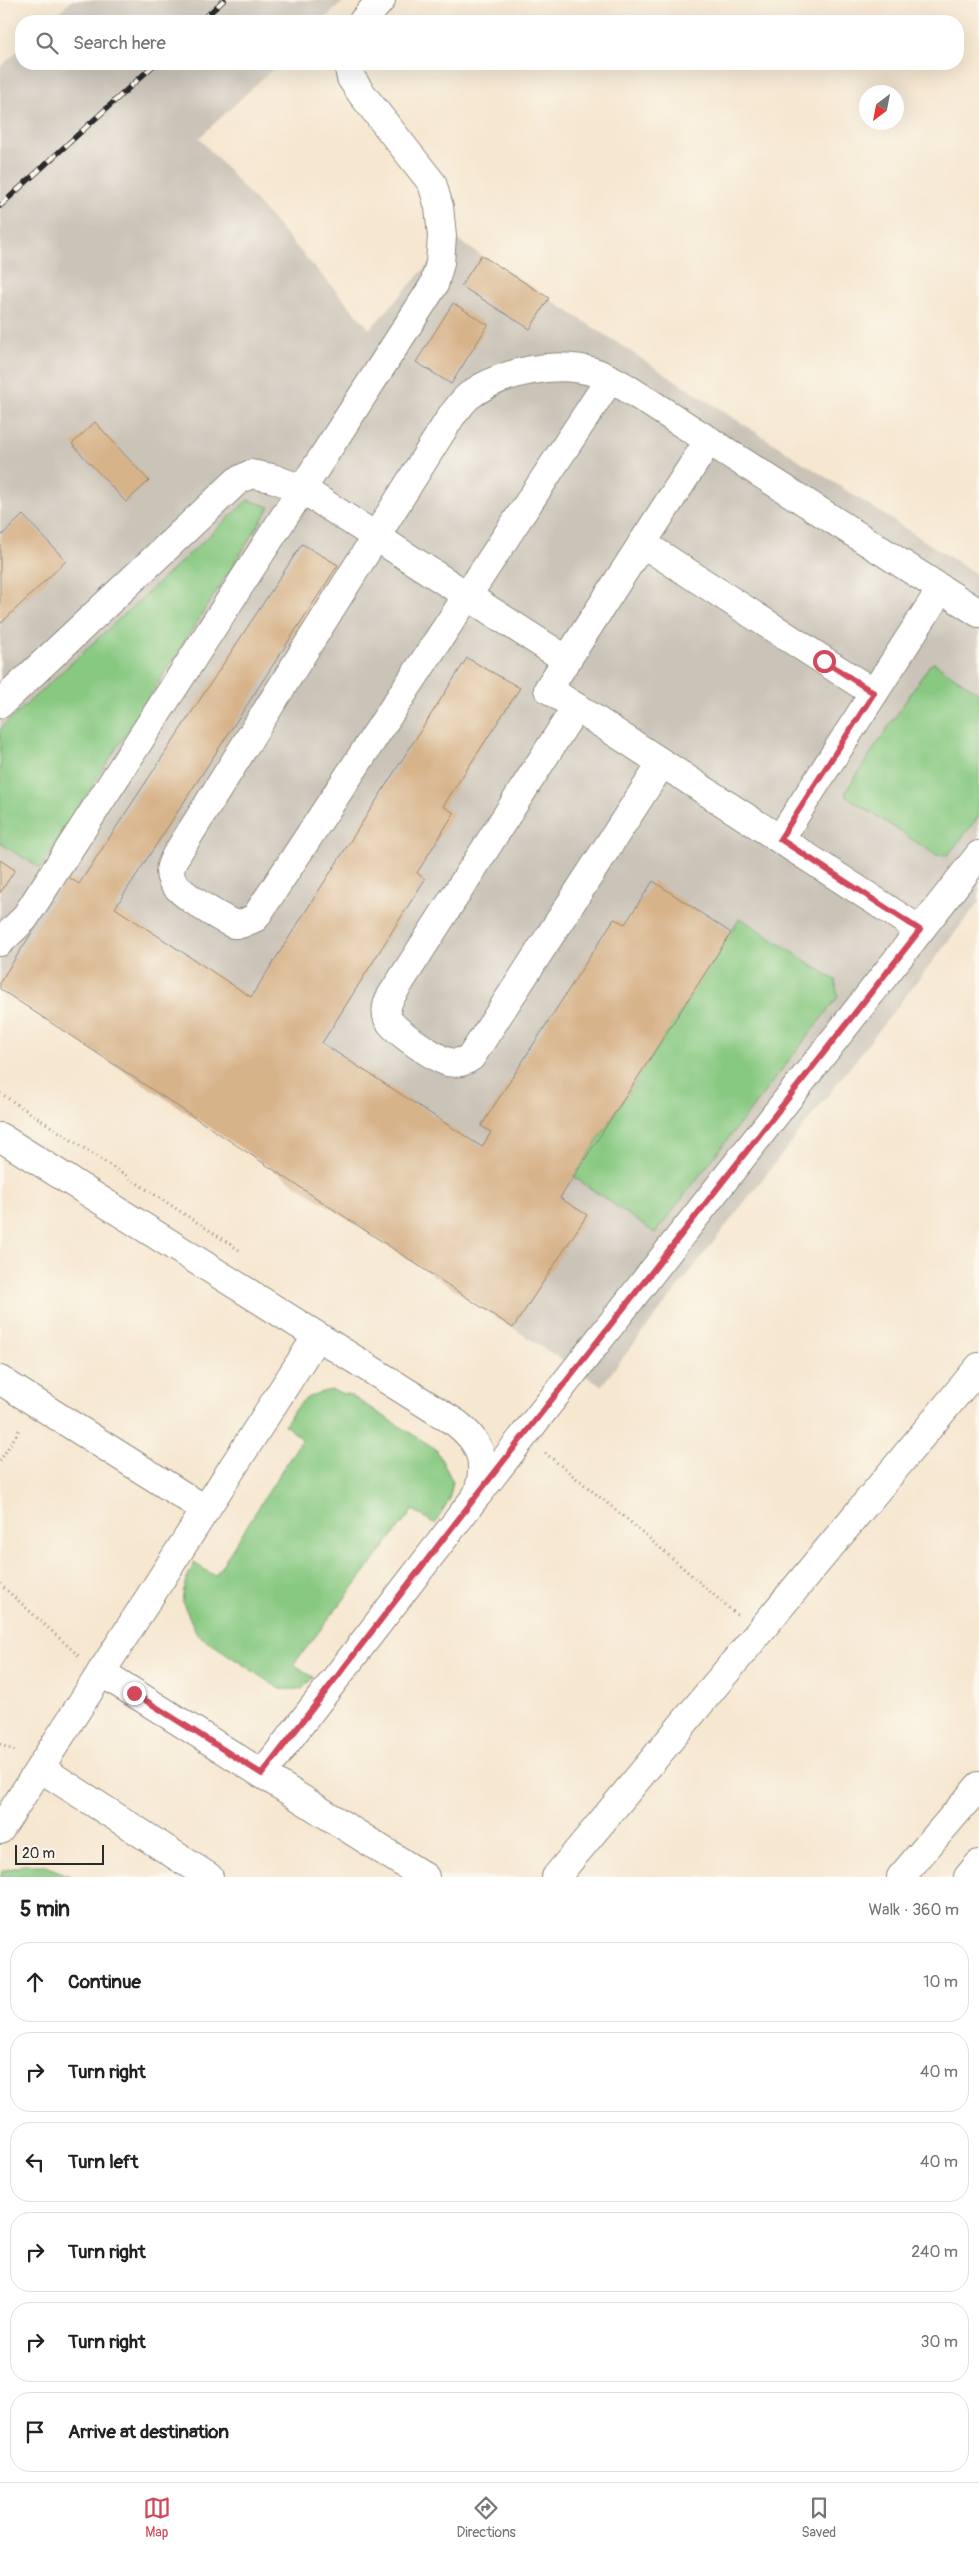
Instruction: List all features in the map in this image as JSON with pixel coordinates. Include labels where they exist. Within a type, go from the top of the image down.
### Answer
[{"type":"main road","points":[[368,15],[382,0]]},
{"type":"main road","points":[[0,942],[24,919],[434,285],[440,263],[442,236],[438,206],[432,183],[361,93],[351,78],[349,70]]},
{"type":"main road","points":[[610,379],[255,918],[241,924],[233,924],[175,886],[170,872],[175,857],[452,415],[469,396],[494,381],[539,369],[566,368],[596,372],[610,379],[709,440],[979,613]]},
{"type":"main road","points":[[709,440],[548,690],[920,930]]},
{"type":"main road","points":[[0,704],[237,481],[251,474],[272,478],[302,489],[567,660]]},
{"type":"main road","points":[[642,544],[874,693]]},
{"type":"main road","points":[[780,839],[941,589]]},
{"type":"main road","points":[[576,707],[390,996],[387,1002],[387,1018],[396,1030],[445,1061],[457,1063],[471,1057],[662,763]]},
{"type":"main road","points":[[262,1774],[477,1495],[979,855]]},
{"type":"main road","points":[[0,1137],[469,1433],[478,1447],[483,1463],[483,1480],[477,1495]]},
{"type":"main road","points":[[0,1161],[15,1159],[51,1170]]},
{"type":"main road","points":[[0,1830],[317,1336]]},
{"type":"main road","points":[[556,1877],[979,1368]]},
{"type":"main road","points":[[0,1380],[206,1510]]},
{"type":"main road","points":[[102,1672],[424,1877]]},
{"type":"main road","points":[[40,1768],[194,1873]]},
{"type":"main road","points":[[901,1877],[979,1786]]},
{"type":"main road","points":[[968,1877],[979,1864]]},
{"type":"path","points":[[0,1460],[23,1425]]},
{"type":"path","points":[[0,1584],[85,1661],[102,1672]]},
{"type":"shaded area","points":[[72,0],[345,0],[329,15],[56,15]]},
{"type":"shaded area","points":[[15,53],[15,70],[272,70],[199,138],[370,329],[453,237],[979,576],[979,902],[601,1386],[0,989],[0,67]]},
{"type":"green space","points":[[248,500],[270,507],[40,868],[0,843],[0,729]]},
{"type":"green space","points":[[934,663],[979,693],[979,816],[948,855],[936,855],[846,796],[846,791],[929,666]]},
{"type":"green space","points":[[740,918],[835,980],[838,997],[655,1233],[574,1177]]},
{"type":"green space","points":[[331,1390],[350,1395],[436,1449],[453,1482],[449,1500],[435,1524],[413,1510],[294,1664],[313,1677],[301,1690],[278,1688],[197,1634],[182,1601],[185,1583],[194,1563],[215,1576],[302,1439],[285,1425],[298,1405],[308,1397]]},
{"type":"green space","points":[[23,1865],[44,1865],[72,1877],[0,1877],[3,1871]]},
{"type":"building","points":[[481,255],[549,298],[530,329],[461,286]]},
{"type":"building","points":[[453,303],[488,325],[451,384],[416,362]]},
{"type":"building","points":[[95,422],[149,481],[126,502],[72,444]]},
{"type":"building","points":[[23,515],[66,561],[0,624],[0,537]]},
{"type":"building","points":[[302,544],[338,565],[115,908],[251,997],[467,658],[520,688],[443,806],[454,813],[417,873],[425,879],[322,1043],[482,1147],[491,1132],[481,1126],[614,919],[625,924],[653,881],[731,933],[560,1198],[587,1215],[513,1328],[0,989],[0,982],[68,877],[79,884]]},
{"type":"building","points":[[0,860],[15,870],[0,893]]},
{"type":"railway","points":[[208,15],[224,0]]},
{"type":"railway","points":[[0,206],[148,70]]},
{"type":"route","points":[[134,1693],[262,1774],[477,1495],[920,930],[780,839],[874,693],[824,661]]}]
